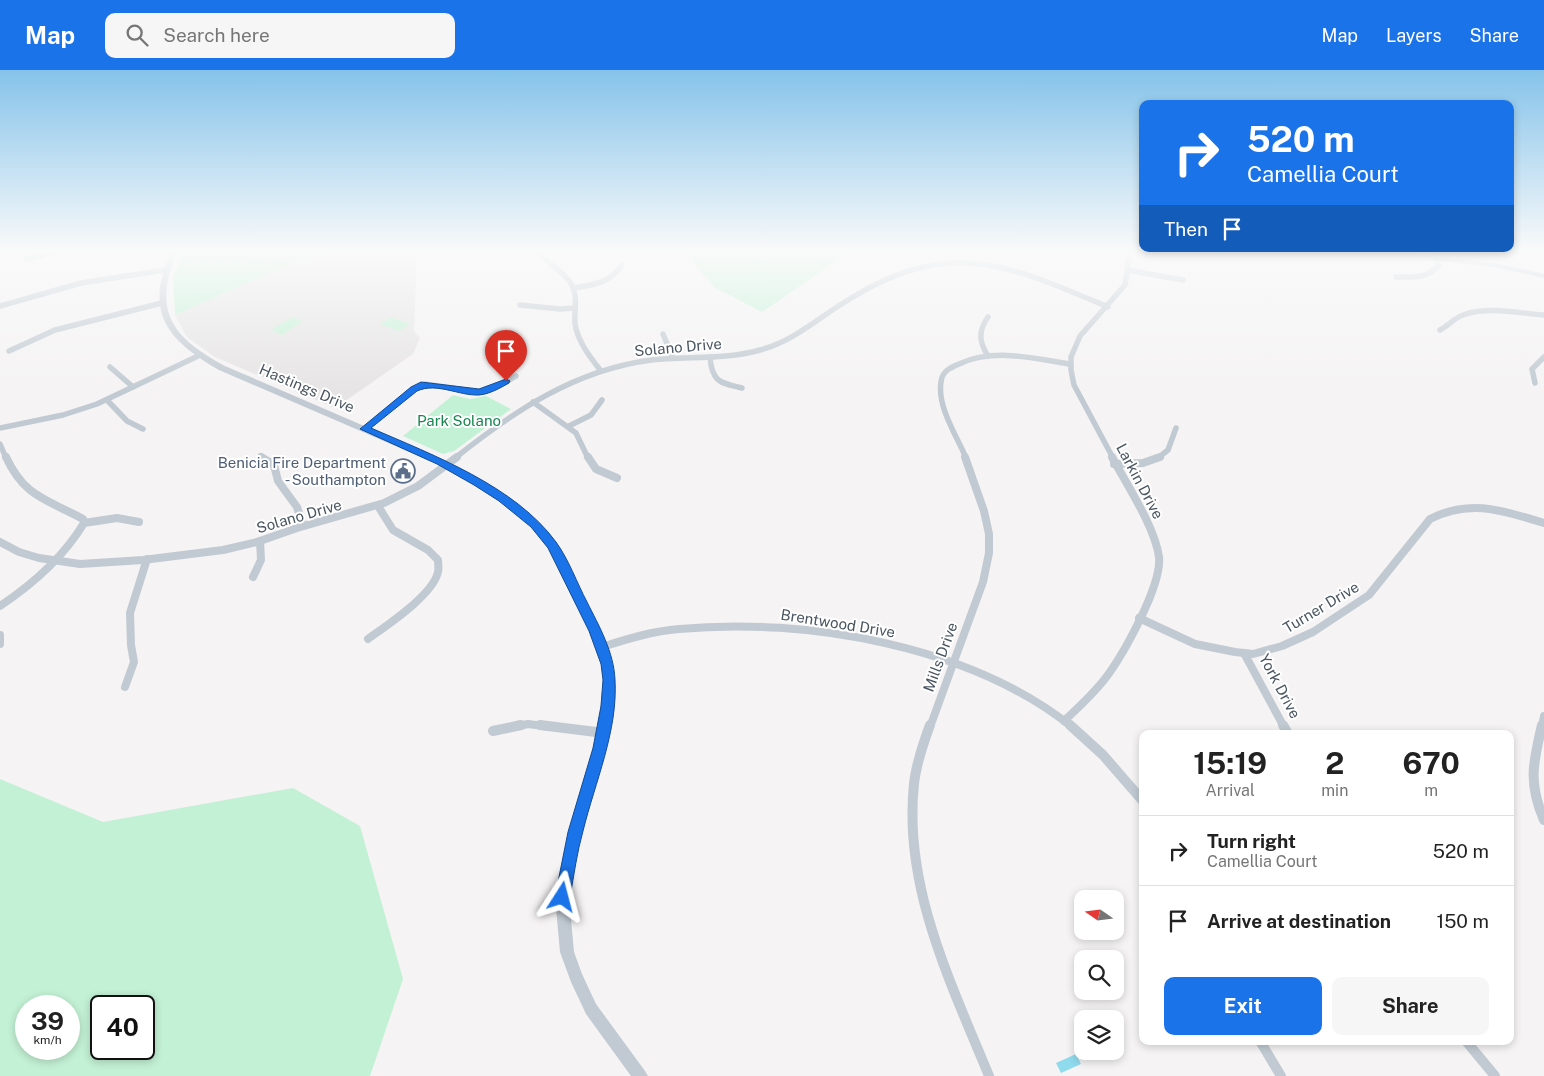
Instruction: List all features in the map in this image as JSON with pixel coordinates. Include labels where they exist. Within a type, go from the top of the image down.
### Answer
[{"type":"street","points":[[0,306],[21,299]]},
{"type":"street","name":"Hastings Drive","points":[[162,299],[167,319],[175,335],[198,356],[447,465],[503,498],[534,524],[552,545],[602,647],[608,664],[609,680],[604,733],[568,864],[562,897],[567,952],[591,1009],[640,1076]]},
{"type":"street","points":[[574,299],[576,328],[580,338],[601,371]]},
{"type":"street","name":"Solano Drive","points":[[0,542],[34,557],[54,561],[96,564],[147,560],[221,550],[260,541],[303,526],[378,506],[411,491],[504,421],[554,390],[601,371],[626,364],[673,358],[710,357],[754,352],[784,342],[802,333],[825,314],[850,299]]},
{"type":"street","name":"Solano Drive","points":[[1088,299],[1108,307]]},
{"type":"street","points":[[1069,364],[1072,350],[1083,332],[1114,299]]},
{"type":"street","points":[[9,351],[63,328],[162,303]]},
{"type":"street","points":[[520,304],[560,309],[575,308]]},
{"type":"street","points":[[1440,330],[1463,315],[1496,312],[1544,315]]},
{"type":"street","points":[[988,317],[981,325],[980,344],[988,356]]},
{"type":"street","points":[[663,334],[673,358]]},
{"type":"street","points":[[0,428],[62,415],[106,400],[198,356]]},
{"type":"street","name":"Mills Drive","points":[[989,1076],[932,932],[921,898],[914,858],[912,804],[914,781],[919,760],[982,585],[990,552],[987,519],[966,458],[943,404],[940,384],[942,374],[959,363],[988,356],[1013,356],[1069,364]]},
{"type":"street","points":[[710,357],[711,373],[716,378],[742,388]]},
{"type":"street","points":[[1535,383],[1532,368],[1544,357]]},
{"type":"street","name":"Larkin Drive","points":[[1064,720],[1087,700],[1114,667],[1139,618],[1157,576],[1158,551],[1152,533],[1074,386],[1069,364]]},
{"type":"street","points":[[110,367],[133,387]]},
{"type":"street","points":[[364,429],[414,389],[425,384],[479,392],[496,387],[516,376]]},
{"type":"street","points":[[106,400],[132,427],[143,429]]},
{"type":"street","points":[[569,426],[591,415],[602,400]]},
{"type":"street","points":[[533,402],[569,426],[576,433],[588,458],[596,469],[617,478]]},
{"type":"street","points":[[1114,464],[1143,462],[1162,456],[1167,451],[1176,428]]},
{"type":"street","points":[[0,444],[6,462],[28,490],[43,501],[83,519],[84,522]]},
{"type":"street","points":[[261,457],[274,465],[278,481],[297,507],[303,526]]},
{"type":"street","points":[[368,638],[418,600],[436,578],[438,569],[438,562],[429,551],[395,534],[389,528],[378,506]]},
{"type":"street","name":"Turner Drive","points":[[1139,618],[1195,644],[1253,654],[1282,646],[1313,632],[1369,595],[1430,519],[1443,511],[1461,507],[1487,508],[1544,523]]},
{"type":"street","points":[[0,606],[21,592],[54,561],[84,522],[117,518],[140,522]]},
{"type":"street","points":[[252,577],[262,562],[264,552],[260,541]]},
{"type":"street","points":[[125,688],[134,662],[131,645],[130,614],[147,560]]},
{"type":"street","name":"Brentwood Drive","points":[[602,647],[648,633],[706,626],[739,625],[882,642],[952,664],[995,680],[1022,693],[1064,720],[1116,768],[1139,796]]},
{"type":"street","points":[[0,635],[0,644]]},
{"type":"street","name":"York Drive","points":[[1244,653],[1286,730]]},
{"type":"street","points":[[1544,716],[1531,779],[1538,808],[1544,820]]},
{"type":"street","points":[[493,731],[528,724],[604,733]]},
{"type":"street","points":[[1262,1045],[1281,1076]]},
{"type":"street","points":[[1469,1045],[1495,1076]]},
{"type":"shaded area","points":[[211,299],[415,299],[414,331],[420,338],[413,354],[335,408],[215,357],[187,337],[175,315]]},
{"type":"green space","points":[[174,299],[211,299],[175,315]]},
{"type":"green space","points":[[737,299],[781,299],[762,312]]},
{"type":"green space","points":[[292,317],[303,321],[282,335],[271,330]]},
{"type":"green space","points":[[391,317],[410,324],[399,331],[380,324]]},
{"type":"green space","name":"Park Solano","points":[[453,395],[470,399],[486,396],[511,409],[454,451],[443,454],[403,436]]},
{"type":"green space","points":[[0,779],[103,822],[293,788],[360,826],[403,979],[370,1076],[0,1076]]},
{"type":"water","points":[[1074,1055],[1074,1060],[1079,1060],[1081,1064],[1061,1073],[1056,1063]]},
{"type":"place","name":"Benicia Fire Department - Southampton","points":[[403,471]]},
{"type":"route","points":[[506,381],[496,387],[479,392],[425,384],[414,389],[364,429],[440,462],[477,482],[503,498],[534,524],[552,545],[596,631],[608,664],[608,706],[604,733],[575,832],[562,897]]}]
